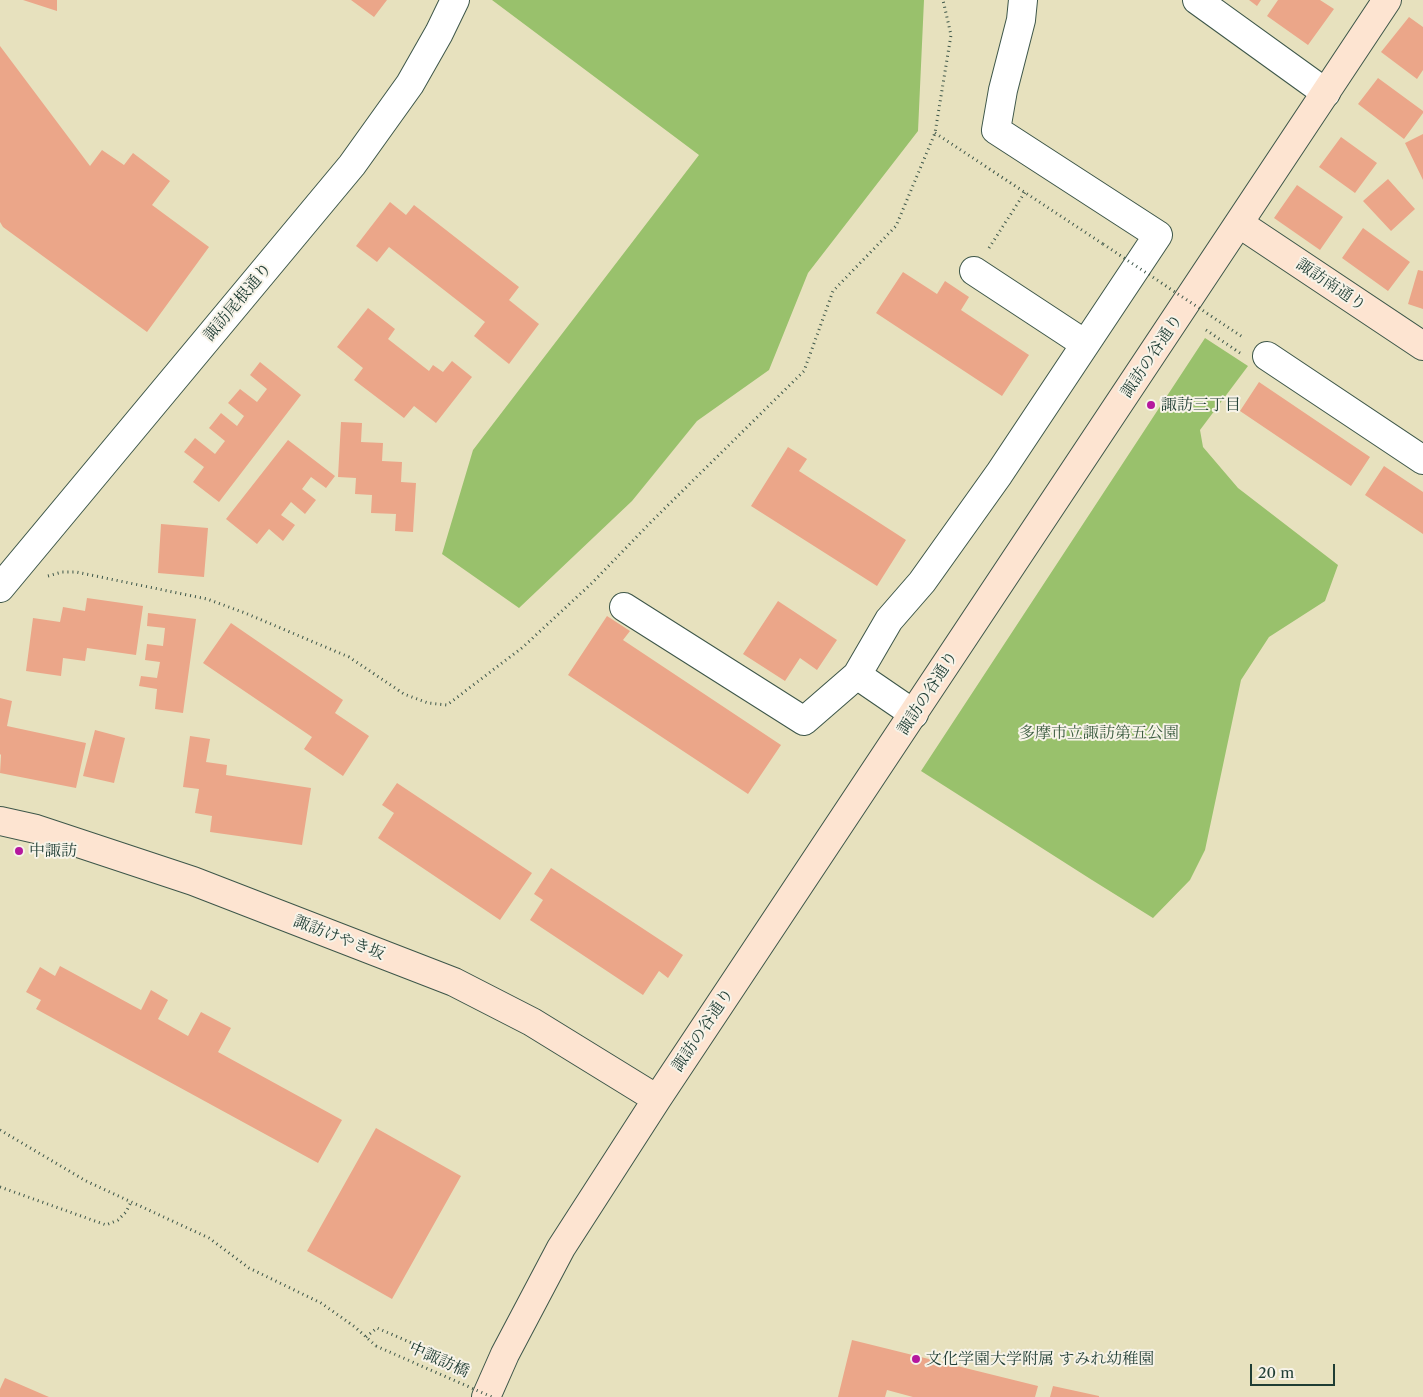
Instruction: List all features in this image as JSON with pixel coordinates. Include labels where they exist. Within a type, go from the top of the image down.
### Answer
[{"type":"street","name":"諏訪尾根通り","points":[[0,588],[352,166],[410,84],[440,33],[455,0]]},
{"type":"street","points":[[624,606],[804,721],[857,675],[889,620],[922,582],[999,474],[1158,235],[996,130],[1002,90],[1021,20],[1022,0]]},
{"type":"street","points":[[1197,0],[1326,93]]},
{"type":"street","name":"諏訪の谷通り","points":[[486,1397],[505,1354],[561,1248],[657,1099],[1387,0]]},
{"type":"street","name":"諏訪南通り","points":[[1240,224],[1423,346]]},
{"type":"street","points":[[974,271],[1085,344]]},
{"type":"street","points":[[1256,356],[1423,460]]},
{"type":"street","points":[[857,675],[914,714]]},
{"type":"street","name":"諏訪けやき坂","points":[[0,821],[36,828],[193,881],[454,982],[539,1026],[657,1099]]},
{"type":"path","points":[[48,576],[62,572],[76,572],[207,599],[245,612],[349,657],[404,694],[428,704],[447,705],[524,647],[592,583],[650,522],[804,371],[833,291],[896,226],[935,133],[951,35],[943,0]]},
{"type":"path","points":[[935,133],[1244,338]]},
{"type":"path","points":[[974,271],[1025,192]]},
{"type":"path","points":[[1206,330],[1256,356]]},
{"type":"path","name":"中諏訪橋","points":[[0,1130],[86,1181],[209,1238],[249,1268],[321,1303],[355,1327],[376,1346],[492,1397]]},
{"type":"path","points":[[0,1187],[106,1225],[118,1220],[126,1212],[131,1202]]},
{"type":"path","points":[[366,1337],[377,1328],[470,1368]]},
{"type":"green space","points":[[492,0],[924,0],[918,131],[808,273],[769,370],[697,421],[632,501],[519,608],[442,554],[473,450],[699,155]]},
{"type":"green space","name":"多摩市立諏訪第五公園","points":[[1205,338],[1248,366],[1200,430],[1203,447],[1238,488],[1338,565],[1325,601],[1269,637],[1241,680],[1205,850],[1190,880],[1153,918],[921,771]]},
{"type":"building","points":[[23,0],[57,0],[57,11]]},
{"type":"building","points":[[351,0],[387,0],[374,17]]},
{"type":"building","points":[[1249,0],[1261,0],[1257,6]]},
{"type":"building","points":[[1278,0],[1320,0],[1334,9],[1308,45],[1267,16]]},
{"type":"building","points":[[1409,17],[1423,27],[1423,70],[1417,79],[1381,52]]},
{"type":"building","points":[[0,46],[90,166],[102,150],[124,165],[133,153],[170,181],[152,205],[209,247],[147,332],[3,227],[0,222]]},
{"type":"building","points":[[1378,78],[1423,111],[1404,139],[1358,104]]},
{"type":"building","points":[[1423,134],[1423,180],[1405,143]]},
{"type":"building","points":[[1341,137],[1377,163],[1355,193],[1319,167]]},
{"type":"building","points":[[1388,179],[1415,209],[1391,231],[1363,201]]},
{"type":"building","points":[[1297,185],[1343,217],[1320,250],[1274,218]]},
{"type":"building","points":[[390,202],[406,215],[414,205],[519,287],[509,300],[539,324],[509,364],[474,336],[485,322],[389,247],[377,262],[356,246]]},
{"type":"building","points":[[1363,228],[1410,262],[1388,291],[1342,258]]},
{"type":"building","points":[[1418,270],[1423,271],[1423,309],[1408,304]]},
{"type":"building","points":[[903,272],[937,294],[945,281],[969,297],[961,310],[1029,355],[1002,396],[876,313]]},
{"type":"building","points":[[368,308],[395,329],[388,339],[429,371],[433,365],[443,372],[452,361],[472,377],[436,423],[414,406],[404,418],[354,380],[363,368],[337,347]]},
{"type":"building","points":[[260,362],[301,395],[219,502],[193,482],[204,467],[184,452],[195,438],[215,454],[225,441],[209,428],[221,413],[237,426],[244,416],[228,403],[240,389],[257,402],[267,389],[250,375]]},
{"type":"building","points":[[1259,382],[1370,457],[1351,486],[1240,411]]},
{"type":"building","points":[[341,422],[362,423],[361,442],[383,443],[382,461],[402,462],[401,482],[416,483],[413,532],[395,531],[396,514],[371,513],[372,495],[355,494],[356,478],[338,477]]},
{"type":"building","points":[[288,440],[335,476],[326,488],[311,477],[302,489],[316,500],[305,514],[291,502],[281,515],[295,525],[283,541],[269,529],[257,544],[226,519]]},
{"type":"building","points":[[788,447],[807,459],[799,471],[906,540],[877,586],[751,506]]},
{"type":"building","points":[[1384,466],[1423,492],[1423,534],[1365,495]]},
{"type":"building","points":[[161,524],[208,528],[204,577],[158,573]]},
{"type":"building","points":[[87,598],[143,606],[136,655],[87,648],[85,661],[63,658],[61,676],[26,671],[33,618],[60,622],[63,607],[85,611]]},
{"type":"building","points":[[778,601],[837,640],[817,670],[800,658],[785,681],[743,654]]},
{"type":"building","points":[[148,613],[196,619],[183,713],[155,709],[157,689],[139,686],[141,676],[157,678],[160,662],[145,660],[147,644],[163,646],[165,628],[147,626]]},
{"type":"building","points":[[607,616],[630,631],[623,640],[781,745],[748,794],[568,675]]},
{"type":"building","points":[[231,623],[343,700],[335,713],[369,736],[343,776],[304,749],[312,737],[203,663]]},
{"type":"building","points":[[0,698],[12,701],[7,726],[86,743],[76,788],[0,773]]},
{"type":"building","points":[[95,730],[125,738],[114,783],[83,776]]},
{"type":"building","points":[[190,736],[210,739],[206,762],[227,765],[226,775],[311,788],[302,845],[210,832],[212,816],[195,813],[199,789],[183,787]]},
{"type":"building","points":[[397,783],[532,873],[500,920],[378,838],[394,813],[382,805]]},
{"type":"building","points":[[551,868],[683,955],[668,978],[659,971],[643,995],[530,920],[543,900],[534,894]]},
{"type":"building","points":[[60,966],[141,1010],[151,990],[168,1000],[158,1019],[188,1036],[201,1012],[231,1028],[218,1052],[342,1120],[318,1163],[36,1009],[41,1000],[26,992],[40,967],[55,976]]},
{"type":"building","points":[[376,1128],[461,1176],[392,1299],[307,1251]]},
{"type":"building","points":[[852,1340],[1038,1386],[1035,1397],[913,1397],[887,1390],[885,1397],[838,1397]]},
{"type":"building","points":[[5,1378],[49,1397],[0,1397],[0,1389]]},
{"type":"building","points":[[1053,1386],[1099,1396],[1099,1397],[1050,1397]]},
{"type":"place","name":"諏訪三丁目","points":[[1151,405]]},
{"type":"place","name":"中諏訪","points":[[19,851]]},
{"type":"place","name":"文化学園大学附属 すみれ幼稚園","points":[[916,1359]]}]
